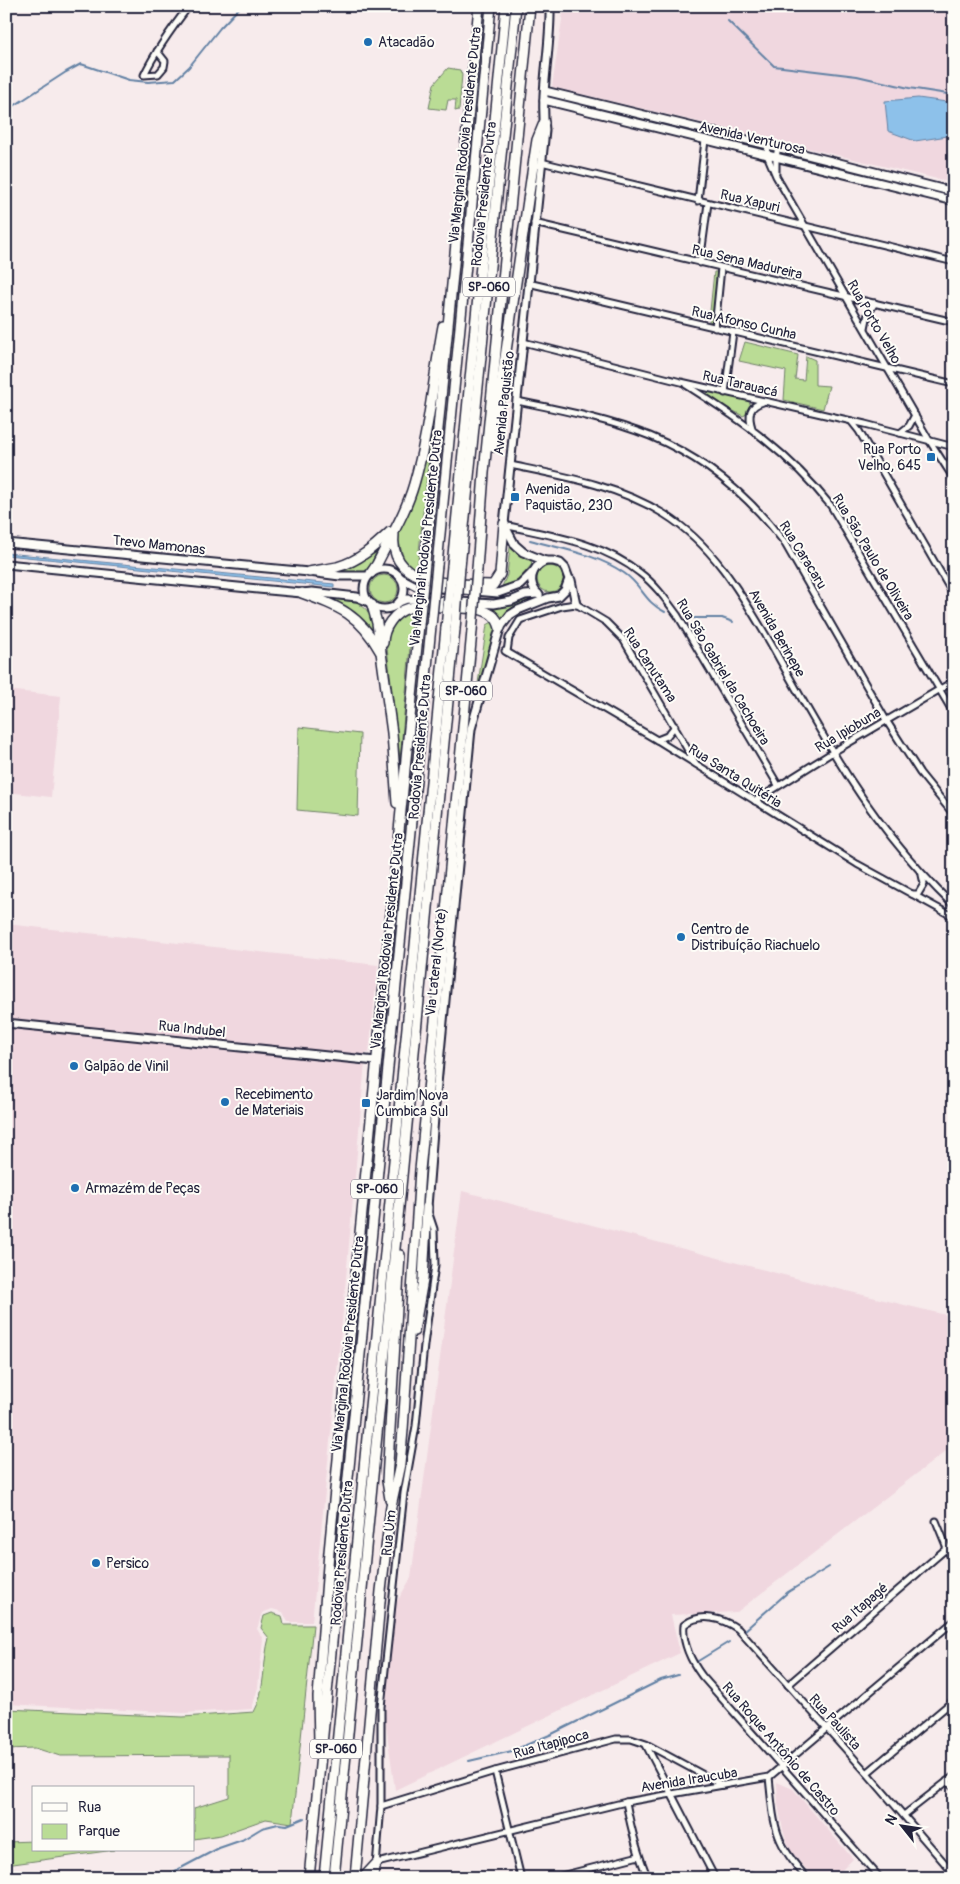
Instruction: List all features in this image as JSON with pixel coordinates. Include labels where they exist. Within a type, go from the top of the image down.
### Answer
[{"type":"highway","points":[[322,1752],[318,1738],[318,1697],[329,1552],[479,6]]},
{"type":"highway","name":"Via Marginal Rodovia Presidente Dutra","points":[[309,1878],[491,6]]},
{"type":"highway","name":"Rodovia Presidente Dutra","points":[[456,567],[506,6]]},
{"type":"highway","name":"Rodovia Presidente Dutra","points":[[324,1878],[456,567],[516,6]]},
{"type":"highway","name":"Rodovia Presidente Dutra","points":[[355,1878],[372,1680],[391,1506],[400,1464],[420,1170],[472,631],[484,473],[530,6]]},
{"type":"highway","points":[[484,473],[495,430],[537,140],[544,123]]},
{"type":"highway","points":[[370,574],[377,564],[408,502],[414,484],[430,406],[444,317],[450,305]]},
{"type":"highway","points":[[394,529],[394,552],[399,562],[412,574],[429,580],[493,585],[500,574],[504,524]]},
{"type":"highway","points":[[309,572],[335,567],[358,558],[372,550],[394,529]]},
{"type":"highway","points":[[302,593],[327,601],[349,614],[365,629],[382,656]]},
{"type":"highway","points":[[370,604],[377,620],[392,733],[399,829]]},
{"type":"highway","points":[[382,656],[386,628],[393,618],[409,608],[478,609],[490,612],[498,620],[500,628]]},
{"type":"highway","name":"Rodovia Presidente Dutra","points":[[334,1878],[398,1210],[450,628]]},
{"type":"highway","points":[[406,1386],[412,1359],[414,1331],[423,1280],[427,1208]]},
{"type":"highway","points":[[391,1506],[387,1481],[400,1250],[398,1210]]},
{"type":"highway","points":[[363,1878],[377,1863]]},
{"type":"main road","name":"Avenida Paquistão","points":[[504,524],[540,162],[545,130],[544,100],[550,34],[550,7]]},
{"type":"main road","name":"Avenida Venturosa","points":[[545,91],[954,192]]},
{"type":"main road","name":"Avenida Venturosa","points":[[544,100],[954,201]]},
{"type":"main road","points":[[504,524],[518,548],[529,555],[545,561],[560,563],[565,568],[571,581],[576,604]]},
{"type":"main road","name":"Trevo Mamonas","points":[[6,543],[340,576],[370,574]]},
{"type":"main road","points":[[370,604],[364,591],[364,583],[370,574],[378,569],[389,569],[416,586],[498,594],[520,584],[537,566],[545,561]]},
{"type":"main road","points":[[6,564],[357,597],[384,609],[392,607],[408,598],[501,604],[525,595],[538,594],[548,598]]},
{"type":"main road","points":[[533,572],[532,582],[538,594]]},
{"type":"main road","points":[[500,628],[510,615],[518,610],[563,593],[567,586],[568,575]]},
{"type":"main road","points":[[399,602],[404,588],[401,578]]},
{"type":"main road","name":"Via Lateral (Norte)","points":[[427,1208],[435,1104],[471,728],[500,628]]},
{"type":"main road","name":"Rua Indubel","points":[[6,1023],[376,1061]]},
{"type":"street","points":[[157,51],[165,61],[164,67],[158,74],[144,75],[157,51],[189,6]]},
{"type":"street","points":[[698,201],[704,140]]},
{"type":"street","name":"Rua Porto Velho","points":[[768,145],[767,155],[776,176],[929,440],[954,479]]},
{"type":"street","points":[[776,176],[778,148]]},
{"type":"street","name":"Rua Xapuri","points":[[540,162],[954,262]]},
{"type":"street","points":[[700,263],[708,203]]},
{"type":"street","name":"Rua Sena Madureira","points":[[534,223],[954,322]]},
{"type":"street","points":[[715,328],[721,268]]},
{"type":"street","name":"Rua Afonso Cunha","points":[[528,283],[954,384]]},
{"type":"street","points":[[865,328],[868,314],[875,303]]},
{"type":"street","points":[[725,393],[733,332]]},
{"type":"street","name":"Rua Tarauacá","points":[[522,342],[725,393],[865,424],[954,447]]},
{"type":"street","name":"Rua São Paulo de Oliveira","points":[[681,382],[752,428],[790,460],[813,483],[831,506],[938,690],[954,714]]},
{"type":"street","name":"Rua Caracaru","points":[[517,401],[602,421],[651,436],[705,465],[727,482],[768,520],[784,542],[886,720],[920,773],[954,815]]},
{"type":"street","points":[[752,428],[750,414],[752,408],[764,401]]},
{"type":"street","points":[[900,433],[909,426],[915,415]]},
{"type":"street","points":[[851,421],[954,596]]},
{"type":"street","points":[[864,441],[863,432],[865,424]]},
{"type":"street","points":[[947,467],[954,455]]},
{"type":"street","name":"Avenida Berinepe","points":[[510,465],[594,483],[621,494],[664,515],[698,542],[732,579],[832,752],[878,822],[921,872],[954,906]]},
{"type":"street","name":"Rua São Gabriel da Cachoeira","points":[[504,524],[602,550],[621,559],[642,574],[660,592],[678,616],[778,785]]},
{"type":"street","name":"Rua Santa Quitéria","points":[[576,604],[562,606],[520,620],[509,638],[506,651],[657,740],[857,864],[954,917]]},
{"type":"street","name":"Rua Canutama","points":[[576,604],[606,622],[623,639],[696,764]]},
{"type":"street","name":"Rua Ipiobuna","points":[[755,801],[832,752],[954,681]]},
{"type":"street","points":[[657,740],[667,736],[675,726]]},
{"type":"street","points":[[912,894],[918,894],[924,884],[921,872]]},
{"type":"street","name":"Rua Um","points":[[375,1878],[381,1806],[381,1707],[404,1493],[416,1426],[435,1265],[434,1229],[427,1208]]},
{"type":"street","points":[[936,1521],[954,1565]]},
{"type":"street","name":"Rua Itapagé","points":[[788,1685],[946,1548]]},
{"type":"street","name":"Rua Paulista","points":[[684,1624],[692,1619],[716,1618],[728,1622],[738,1629],[867,1773],[954,1874]]},
{"type":"street","name":"Avenida Iraucuba","points":[[377,1863],[626,1802],[769,1777],[782,1768],[954,1621]]},
{"type":"street","name":"Rua Roque Antônio de Castro","points":[[684,1624],[683,1634],[692,1663],[708,1684],[880,1878]]},
{"type":"street","points":[[867,1773],[954,1700]]},
{"type":"street","name":"Rua Itapipoca","points":[[381,1806],[495,1771],[616,1739],[631,1739],[646,1744],[722,1785]]},
{"type":"street","points":[[646,1744],[670,1794],[716,1878]]},
{"type":"street","points":[[495,1771],[521,1878]]},
{"type":"street","points":[[904,1816],[954,1776]]},
{"type":"street","points":[[769,1777],[774,1826],[779,1841],[788,1856],[807,1878]]},
{"type":"street","points":[[948,1781],[954,1788]]},
{"type":"street","points":[[626,1802],[633,1839],[648,1878]]},
{"type":"street","points":[[553,1878],[639,1856]]},
{"type":"shaded area","points":[[564,6],[954,6],[954,183],[552,87]]},
{"type":"shaded area","points":[[6,690],[61,696],[51,797],[6,792]]},
{"type":"shaded area","points":[[6,924],[378,965],[369,1053],[366,1053],[365,1062],[344,1301],[312,1622],[288,1622],[283,1612],[272,1609],[262,1613],[257,1629],[263,1639],[258,1687],[252,1709],[184,1713],[6,1704]]},
{"type":"shaded area","points":[[462,1191],[826,1286],[946,1315],[954,1308],[954,1445],[737,1612],[671,1615],[680,1653],[395,1790],[385,1718],[393,1608],[411,1578]]},
{"type":"shaded area","points":[[777,1782],[793,1789],[853,1859],[834,1878],[814,1878],[791,1852],[783,1830],[778,1804]]},
{"type":"green space","points":[[448,68],[460,70],[462,75],[459,110],[455,111],[456,100],[448,100],[446,110],[429,108],[434,84]]},
{"type":"green space","points":[[714,272],[720,272],[714,323],[709,321]]},
{"type":"green space","points":[[745,342],[798,355],[795,379],[804,380],[806,356],[815,360],[815,385],[829,386],[823,409],[784,400],[786,371],[739,361]]},
{"type":"green space","points":[[710,392],[748,401],[751,405],[747,414],[743,416],[707,397],[707,393]]},
{"type":"green space","points":[[435,399],[417,570],[415,570],[404,560],[397,535]]},
{"type":"green space","points":[[512,546],[531,561],[532,564],[518,581],[501,589],[507,575],[510,547]]},
{"type":"green space","points":[[378,548],[371,564],[363,573],[335,572]]},
{"type":"green space","points":[[550,566],[559,570],[563,579],[559,588],[550,592],[541,588],[537,579],[541,570]]},
{"type":"green space","points":[[384,575],[394,579],[398,589],[394,599],[384,603],[374,599],[370,589],[374,579]]},
{"type":"green space","points":[[331,598],[360,603],[371,617],[374,634],[331,600]]},
{"type":"green space","points":[[529,599],[533,600],[515,607],[502,618],[490,610],[490,608],[508,606]]},
{"type":"green space","points":[[413,613],[400,760],[386,639],[396,623],[402,617]]},
{"type":"green space","points":[[494,621],[496,627],[495,634],[474,709],[487,625]]},
{"type":"green space","points":[[299,727],[360,734],[358,816],[297,810]]},
{"type":"green space","points":[[272,1613],[282,1616],[284,1625],[313,1625],[292,1823],[266,1819],[221,1835],[195,1839],[195,1808],[229,1797],[229,1755],[60,1756],[35,1748],[6,1749],[6,1709],[183,1717],[254,1712],[260,1696],[269,1638],[261,1628],[264,1616]]},
{"type":"green space","points":[[32,1841],[32,1852],[100,1852],[6,1865],[6,1842]]},
{"type":"water","points":[[918,98],[954,103],[954,135],[915,141],[888,131],[885,101]]},
{"type":"water","points":[[6,553],[334,584],[334,587],[6,555]]},
{"type":"waterway","points":[[6,111],[81,64],[129,80],[148,82],[175,80],[189,67],[220,28],[241,6]]},
{"type":"waterway","points":[[728,21],[774,66],[857,76],[909,88],[954,95]]},
{"type":"waterway","points":[[530,540],[578,553],[613,566],[630,578],[652,603],[665,612]]},
{"type":"waterway","points":[[689,618],[722,618],[733,622]]},
{"type":"waterway","points":[[744,1631],[788,1592],[829,1567]]},
{"type":"waterway","points":[[698,1661],[729,1642]]},
{"type":"waterway","points":[[469,1761],[512,1751],[552,1734],[661,1680],[678,1675]]},
{"type":"waterway","points":[[162,1878],[219,1848],[242,1840],[262,1828],[278,1824],[287,1825],[304,1818]]},
{"type":"place","name":"Atacadão","points":[[368,42]]},
{"type":"place","name":"Rua Porto Velho, 645","points":[[931,457]]},
{"type":"place","name":"Avenida Paquistão, 230","points":[[515,497]]},
{"type":"place","name":"Centro de Distribuíção Riachuelo","points":[[681,937]]},
{"type":"place","name":"Galpão de Vinil","points":[[74,1066]]},
{"type":"place","name":"Recebimento de Materiais","points":[[225,1102]]},
{"type":"place","name":"Jardim Nova Cumbica Sul","points":[[366,1103]]},
{"type":"place","name":"Armazém de Peças","points":[[75,1188]]},
{"type":"place","name":"Persico","points":[[96,1563]]}]
